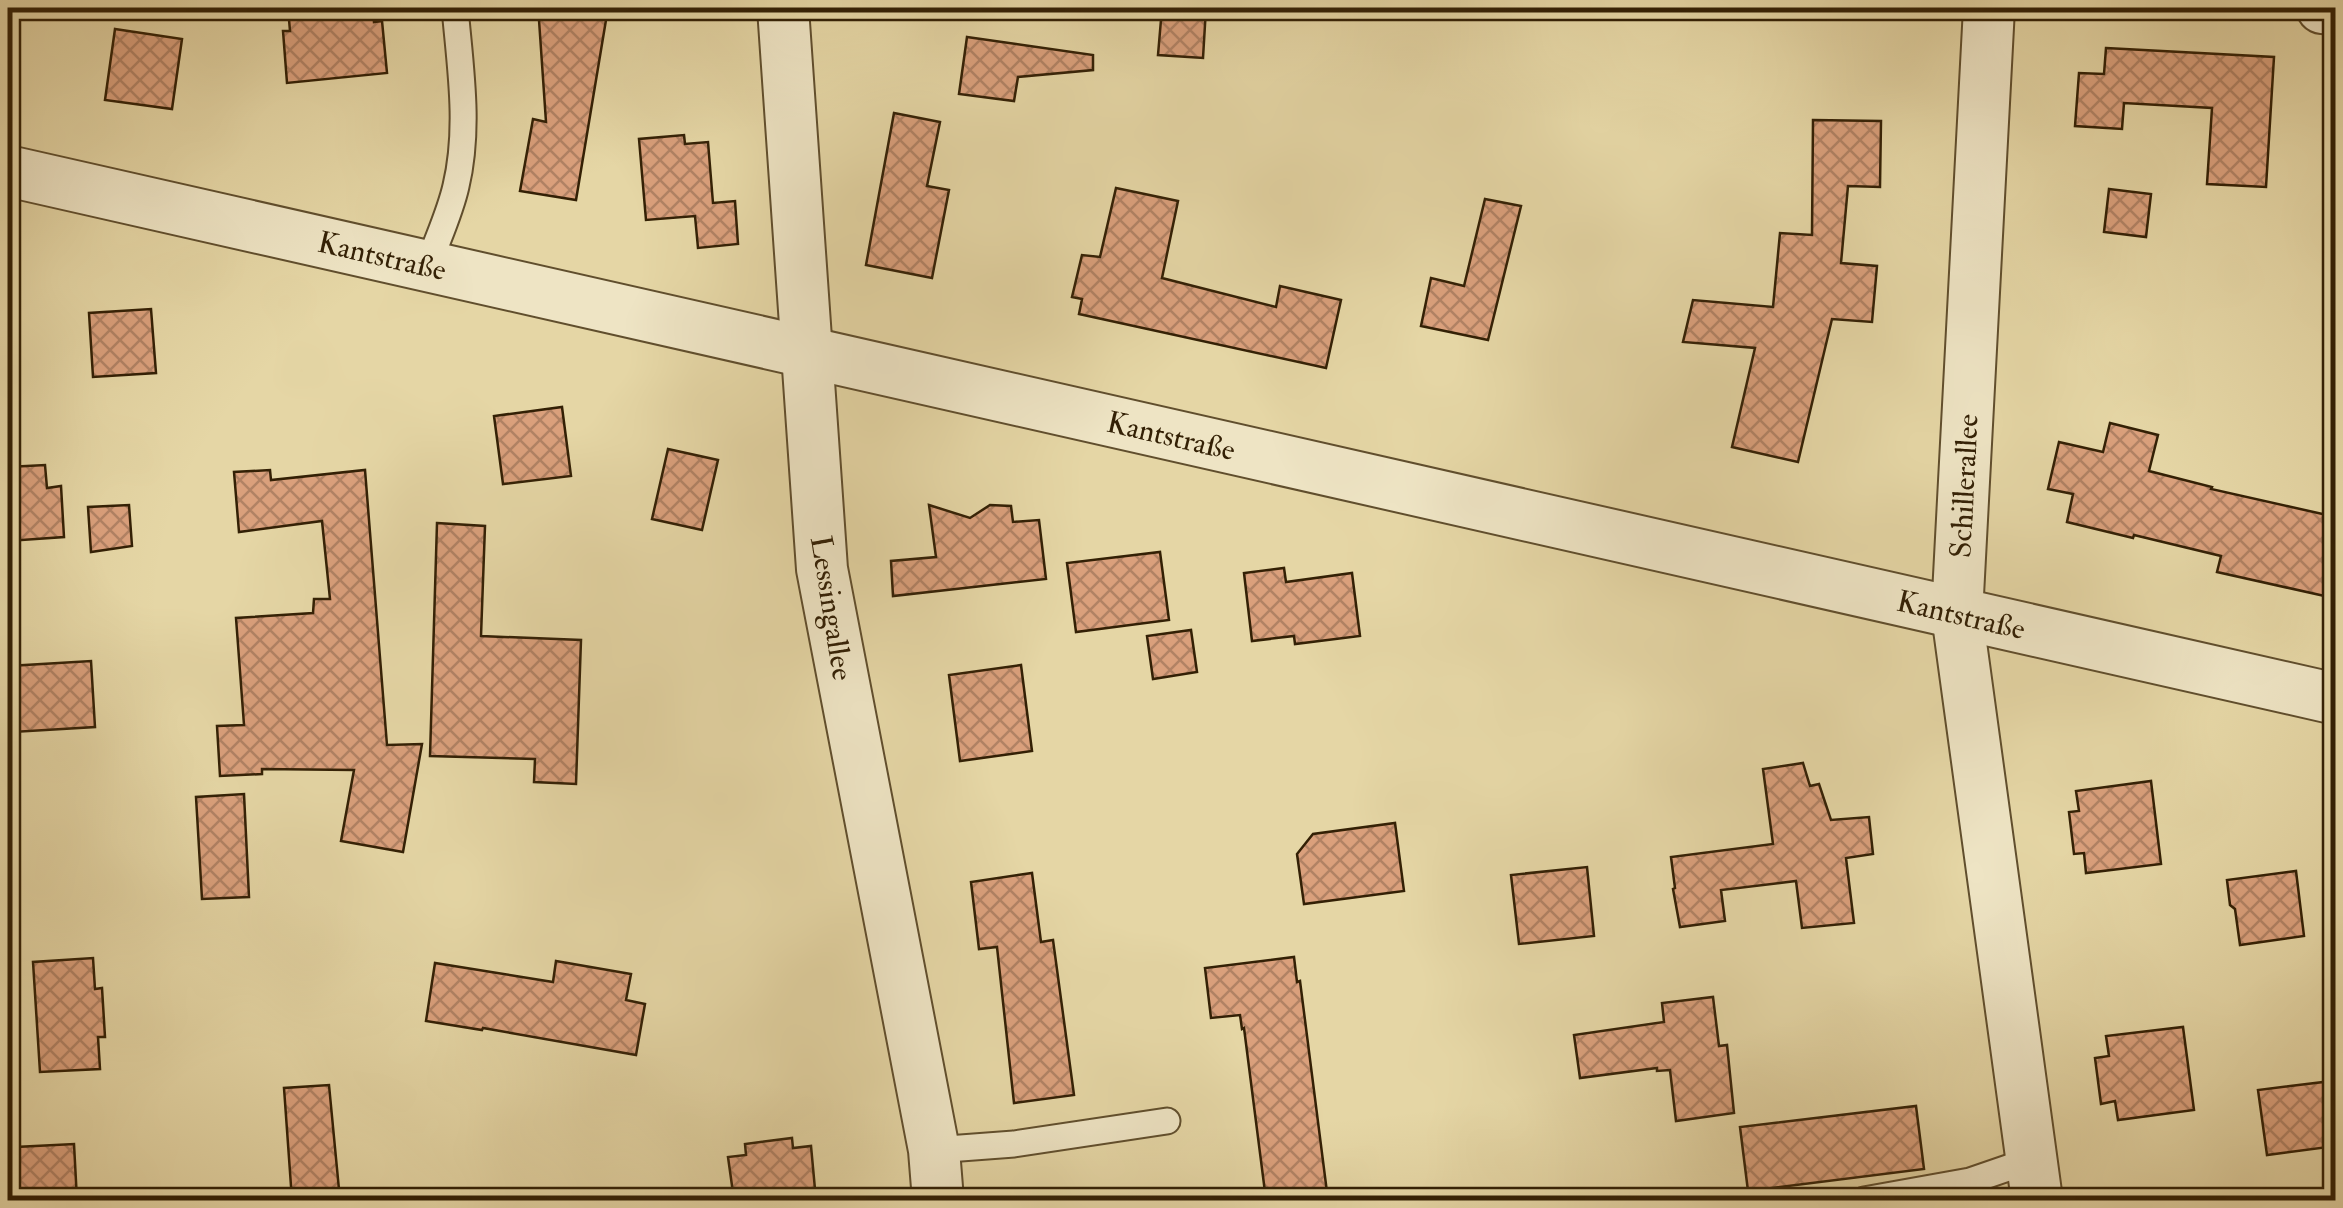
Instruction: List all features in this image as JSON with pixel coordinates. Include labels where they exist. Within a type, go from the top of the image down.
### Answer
[{"type":"street","name":"Lessingallee","points":[[783,8],[822,570],[934,1150],[938,1200]]},
{"type":"street","name":"Schillerallee","points":[[1988,8],[1958,614],[2034,1180]]},
{"type":"street","points":[[2322,8],[2336,9]]},
{"type":"street","name":"Kantstraße","points":[[8,171],[2336,699]]},
{"type":"lane","points":[[428,266],[456,189],[462,149],[456,8]]},
{"type":"lane","points":[[934,1150],[1014,1144],[1167,1121]]},
{"type":"lane","points":[[1864,1200],[1970,1182],[2034,1180]]},
{"type":"building","points":[[288,8],[373,8],[374,22],[382,21],[387,73],[287,83],[283,31],[290,31]]},
{"type":"building","points":[[1162,8],[1206,8],[1203,58],[1158,55]]},
{"type":"building","points":[[607,14],[576,200],[520,191],[533,119],[546,122],[539,20]]},
{"type":"building","points":[[115,29],[182,39],[172,109],[105,100]]},
{"type":"building","points":[[967,37],[1093,55],[1093,70],[1018,77],[1014,101],[959,94]]},
{"type":"building","points":[[2106,48],[2274,57],[2266,187],[2207,184],[2212,108],[2124,103],[2122,129],[2075,126],[2079,73],[2104,74]]},
{"type":"building","points":[[894,113],[940,122],[927,186],[949,190],[932,278],[866,265]]},
{"type":"building","points":[[1813,120],[1881,121],[1880,187],[1848,186],[1841,263],[1877,266],[1872,322],[1832,319],[1798,462],[1732,447],[1755,348],[1683,342],[1693,300],[1773,307],[1780,233],[1812,235]]},
{"type":"building","points":[[684,135],[685,144],[708,142],[713,203],[735,201],[738,244],[698,248],[695,216],[646,220],[639,139]]},
{"type":"building","points":[[1116,188],[1178,201],[1162,278],[1276,307],[1280,286],[1341,300],[1326,368],[1079,314],[1082,299],[1072,297],[1082,255],[1100,257]]},
{"type":"building","points":[[2109,189],[2151,194],[2146,237],[2104,232]]},
{"type":"building","points":[[1485,199],[1521,206],[1488,340],[1421,326],[1431,278],[1464,286]]},
{"type":"building","points":[[151,309],[156,373],[93,377],[89,313]]},
{"type":"building","points":[[562,407],[571,476],[503,484],[494,416]]},
{"type":"building","points":[[2110,423],[2158,435],[2149,471],[2336,517],[2336,567],[2329,597],[2217,572],[2221,556],[2067,522],[2073,494],[2048,489],[2059,442],[2103,452]]},
{"type":"building","points":[[668,449],[718,460],[702,530],[652,519]]},
{"type":"building","points":[[45,465],[47,488],[61,486],[64,537],[8,541],[8,467]]},
{"type":"building","points":[[270,470],[271,480],[365,470],[387,745],[422,744],[403,852],[341,841],[354,770],[262,769],[262,774],[220,776],[217,726],[244,725],[236,618],[313,613],[314,599],[330,599],[322,521],[239,532],[234,472]]},
{"type":"building","points":[[129,505],[132,546],[91,552],[88,507]]},
{"type":"building","points":[[929,505],[970,518],[990,505],[1011,506],[1013,522],[1039,520],[1046,579],[893,596],[891,561],[936,557]]},
{"type":"building","points":[[437,523],[485,526],[481,636],[581,640],[576,784],[534,782],[535,759],[430,756]]},
{"type":"building","points":[[1160,552],[1169,620],[1076,632],[1067,563]]},
{"type":"building","points":[[1284,568],[1286,582],[1352,573],[1360,636],[1295,644],[1294,636],[1252,641],[1244,573]]},
{"type":"building","points":[[1191,630],[1197,672],[1153,679],[1147,636]]},
{"type":"building","points":[[91,661],[95,727],[13,732],[9,666]]},
{"type":"building","points":[[1021,665],[1032,751],[960,761],[949,675]]},
{"type":"building","points":[[1803,763],[1810,786],[1819,784],[1831,820],[1869,817],[1873,854],[1846,858],[1854,923],[1802,928],[1796,881],[1721,890],[1725,921],[1680,927],[1671,857],[1773,844],[1763,769]]},
{"type":"building","points":[[2151,781],[2161,864],[2086,873],[2084,853],[2074,854],[2069,812],[2079,811],[2076,791]]},
{"type":"building","points":[[244,794],[249,897],[202,899],[196,797]]},
{"type":"building","points":[[1395,823],[1404,891],[1304,904],[1297,854],[1313,834]]},
{"type":"building","points":[[1587,867],[1594,936],[1519,944],[1511,875]]},
{"type":"building","points":[[2296,871],[2304,936],[2240,945],[2227,880]]},
{"type":"building","points":[[1032,873],[1041,942],[1053,940],[1074,1095],[1014,1103],[997,947],[979,949],[971,882]]},
{"type":"building","points":[[1294,957],[1328,1200],[1266,1200],[1244,1028],[1240,1015],[1211,1018],[1205,968]]},
{"type":"building","points":[[93,958],[95,989],[102,988],[105,1037],[98,1037],[100,1069],[40,1072],[33,962]]},
{"type":"building","points":[[556,961],[631,974],[626,1000],[645,1004],[636,1055],[426,1021],[435,963],[553,982]]},
{"type":"building","points":[[1713,997],[1719,1046],[1727,1045],[1734,1113],[1676,1121],[1670,1070],[1657,1068],[1580,1078],[1574,1035],[1664,1022],[1662,1003]]},
{"type":"building","points":[[2183,1027],[2194,1110],[2118,1120],[2115,1101],[2101,1104],[2095,1058],[2109,1056],[2106,1036]]},
{"type":"building","points":[[2332,1081],[2336,1146],[2267,1155],[2258,1090]]},
{"type":"building","points":[[329,1085],[340,1200],[292,1200],[284,1088]]},
{"type":"building","points":[[1916,1106],[1924,1169],[1748,1191],[1740,1127]]},
{"type":"building","points":[[792,1138],[793,1148],[811,1146],[816,1200],[734,1200],[728,1157],[746,1155],[745,1144]]},
{"type":"building","points":[[74,1144],[77,1200],[18,1200],[16,1147]]}]
